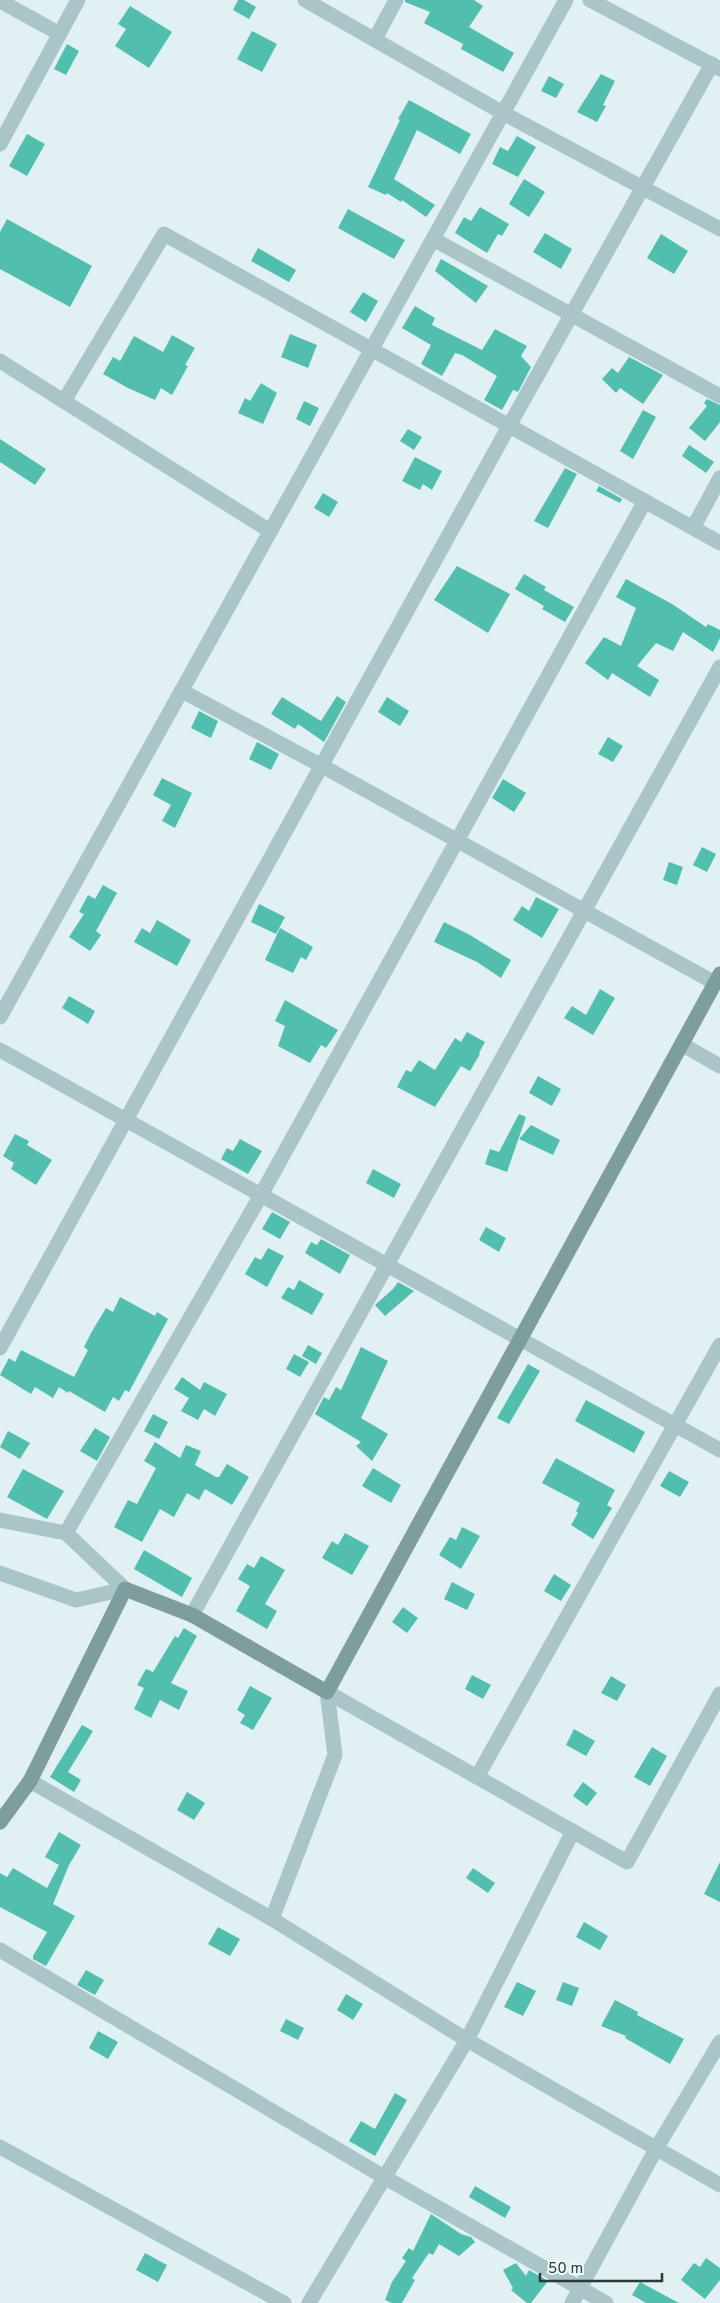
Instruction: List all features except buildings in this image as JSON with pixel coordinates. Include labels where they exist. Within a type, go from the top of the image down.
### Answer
[{"type":"street","points":[[0,144],[78,0]]},
{"type":"street","points":[[305,0],[503,113],[720,229]]},
{"type":"street","points":[[375,39],[396,0]]},
{"type":"street","points":[[0,1018],[566,0]]},
{"type":"street","points":[[0,1348],[572,314],[716,67],[590,0]]},
{"type":"street","points":[[0,1],[60,34]]},
{"type":"street","points":[[64,401],[164,234],[720,543]]},
{"type":"street","points":[[433,238],[720,396]]},
{"type":"street","points":[[0,361],[270,531]]},
{"type":"street","points":[[693,528],[720,478]]},
{"type":"street","points":[[66,1533],[261,1195],[645,501]]},
{"type":"street","points":[[192,1616],[720,667]]},
{"type":"street","points":[[182,691],[585,911],[718,979],[327,1692],[335,1754],[272,1919]]},
{"type":"street","points":[[683,1045],[720,1066]]},
{"type":"street","points":[[0,1050],[720,1450]]},
{"type":"street","points":[[477,1777],[720,1345]]},
{"type":"street","points":[[0,1520],[66,1533],[125,1590],[192,1616],[627,1862],[720,1694]]},
{"type":"street","points":[[0,1573],[76,1600],[125,1590]]},
{"type":"street","points":[[0,1822],[30,1781],[125,1590]]},
{"type":"street","points":[[30,1781],[272,1919],[466,2040],[720,2185]]},
{"type":"street","points":[[310,2303],[466,2040],[573,1831]]},
{"type":"street","points":[[0,1950],[384,2178],[606,2303]]},
{"type":"street","points":[[572,2303],[656,2149],[720,2042]]},
{"type":"street","points":[[0,2147],[284,2303]]}]
